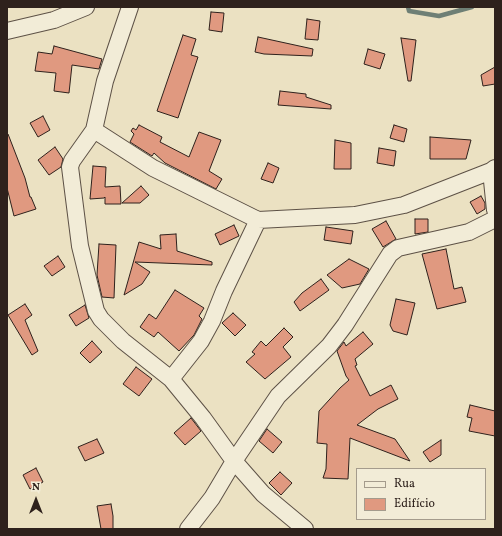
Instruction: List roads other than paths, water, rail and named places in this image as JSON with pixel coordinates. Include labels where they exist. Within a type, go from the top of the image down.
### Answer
[{"type":"street","points":[[7,31],[54,20],[86,7]]},
{"type":"street","points":[[130,7],[105,81],[94,130],[72,160],[70,167],[80,246],[96,311],[101,319],[123,341],[170,379],[203,418],[234,461],[263,494],[305,529]]},
{"type":"street","points":[[94,130],[153,168],[258,220],[355,214],[404,205],[493,170],[495,210]]},
{"type":"street","points":[[188,529],[212,498],[234,461],[278,396],[329,346],[390,254],[398,248],[469,232],[495,219]]},
{"type":"street","points":[[170,379],[201,341],[212,322],[224,291],[258,220]]},
{"type":"waterway","points":[[408,7],[409,11],[439,16],[472,7]]}]
